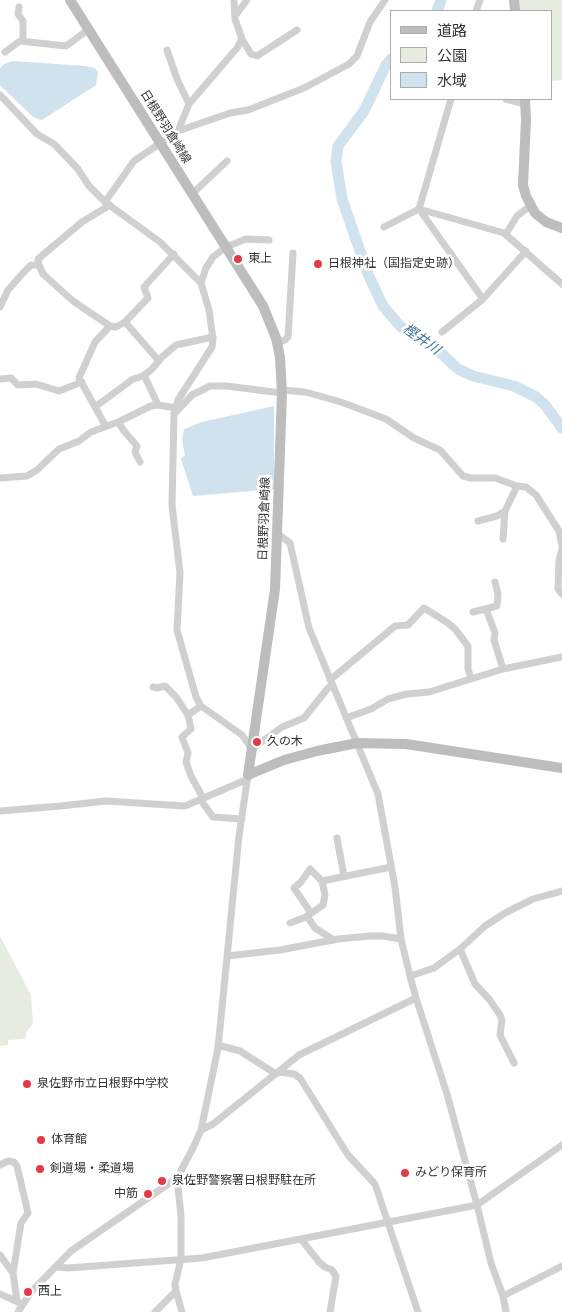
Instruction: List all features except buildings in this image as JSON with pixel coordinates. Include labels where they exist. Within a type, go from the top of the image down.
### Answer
[{"type":"main road","name":"日根野羽倉崎線","points":[[70,0],[263,306],[277,342],[282,391],[275,588],[248,777]]},
{"type":"main road","points":[[525,102],[523,185],[530,206],[535,213],[546,222],[562,228]]},
{"type":"main road","points":[[248,777],[284,760],[357,743],[406,744],[562,768]]},
{"type":"street","points":[[234,0],[235,16],[242,39],[252,54],[257,56],[297,30]]},
{"type":"street","points":[[235,16],[247,0]]},
{"type":"street","points":[[174,254],[144,287],[148,298],[126,322],[116,327],[110,326],[73,301],[43,274],[38,259],[82,222],[108,204],[134,161],[178,131],[230,113],[248,110],[304,88],[349,64],[357,56],[370,22],[385,0]]},
{"type":"street","points":[[19,6],[18,14],[23,21],[23,41]]},
{"type":"street","points":[[5,52],[20,41],[66,46],[89,29]]},
{"type":"street","points":[[178,131],[189,104],[237,48],[242,39]]},
{"type":"street","points":[[167,50],[176,80],[189,104]]},
{"type":"street","points":[[0,95],[37,134],[54,144],[78,169],[88,186],[108,204],[174,254],[201,284],[209,310],[213,337],[212,347],[178,400],[175,411],[172,505],[180,573],[177,630],[196,697],[201,706],[242,735],[252,749],[282,727],[304,718],[331,682],[395,626],[408,625],[424,608],[448,622],[468,646],[468,669],[471,678]]},
{"type":"street","points":[[419,209],[451,100]]},
{"type":"street","points":[[512,100],[525,102]]},
{"type":"street","points":[[192,194],[227,161]]},
{"type":"street","points":[[506,234],[517,216],[530,206]]},
{"type":"street","points":[[419,209],[483,299]]},
{"type":"street","points":[[384,227],[419,209],[506,234],[562,284]]},
{"type":"street","points":[[201,284],[206,268],[213,258],[226,247],[246,239],[269,240]]},
{"type":"street","points":[[442,332],[483,299],[526,251]]},
{"type":"street","points":[[277,342],[288,337],[293,253]]},
{"type":"street","points":[[0,307],[8,290],[23,272],[31,265],[39,265]]},
{"type":"street","points":[[126,322],[159,361]]},
{"type":"street","points":[[105,425],[79,378],[95,342],[110,326]]},
{"type":"street","points":[[95,407],[133,378],[144,376],[176,345],[213,337]]},
{"type":"street","points":[[144,376],[158,405]]},
{"type":"street","points":[[0,379],[11,378],[18,384],[36,384],[59,391],[82,382]]},
{"type":"street","points":[[175,411],[192,395],[210,386],[226,386],[305,392],[341,402],[386,420],[414,438],[440,450],[463,476],[495,478],[517,486],[526,487],[536,495],[559,531],[562,547],[559,560],[558,589],[562,594]]},
{"type":"street","points":[[0,478],[27,476],[37,470],[59,449],[79,441],[105,425],[118,422],[151,406],[158,405],[175,411]]},
{"type":"street","points":[[118,422],[137,446],[135,452],[140,462]]},
{"type":"street","points":[[503,539],[505,511],[517,486]]},
{"type":"street","points":[[478,521],[497,516],[505,511]]},
{"type":"street","points":[[277,532],[290,543],[309,628],[378,794],[410,976],[447,1094],[491,1263],[503,1296],[506,1312]]},
{"type":"street","points":[[473,612],[496,606],[498,594],[495,582]]},
{"type":"street","points":[[486,609],[495,633],[494,640],[503,669]]},
{"type":"street","points":[[346,718],[371,709],[388,699],[407,694],[429,692],[503,669],[562,657]]},
{"type":"street","points":[[153,687],[165,686],[176,697],[188,715],[191,729],[182,737],[188,753],[186,762],[201,799],[213,816],[242,818]]},
{"type":"street","points":[[188,715],[201,706]]},
{"type":"street","points":[[0,811],[106,801],[185,806],[248,777]]},
{"type":"street","points":[[20,1303],[71,1251],[177,1178],[201,1130],[218,1045],[248,777]]},
{"type":"street","points":[[337,838],[344,876]]},
{"type":"street","points":[[322,880],[391,867]]},
{"type":"street","points":[[290,923],[309,915],[323,905],[325,895],[322,880],[310,869],[294,888],[309,915],[315,928],[334,940]]},
{"type":"street","points":[[410,976],[434,968],[460,949],[485,926],[505,913],[533,899],[562,891]]},
{"type":"street","points":[[227,956],[280,950],[334,940],[383,936],[402,939]]},
{"type":"street","points":[[460,949],[475,984],[500,1015],[502,1020],[500,1035],[514,1063]]},
{"type":"street","points":[[201,1130],[213,1124],[299,1055],[416,998]]},
{"type":"street","points":[[218,1045],[240,1051],[276,1073],[294,1074],[300,1078],[348,1155],[375,1184],[418,1312]]},
{"type":"street","points":[[57,1267],[68,1268],[202,1258],[477,1205],[562,1145]]},
{"type":"street","points":[[0,1164],[8,1161],[14,1162],[17,1166],[28,1213],[21,1223],[14,1273],[20,1303],[18,1312]]},
{"type":"street","points":[[177,1178],[181,1216],[181,1260],[175,1284],[182,1312]]},
{"type":"street","points":[[302,1239],[319,1262],[325,1268],[332,1270],[336,1276],[330,1312]]},
{"type":"street","points":[[0,1255],[14,1273]]},
{"type":"street","points":[[503,1296],[562,1266]]},
{"type":"street","points":[[155,1312],[176,1291]]},
{"type":"street","points":[[0,1294],[20,1303]]},
{"type":"green space","points":[[517,0],[562,0],[562,80],[552,81],[552,10],[519,10]]},
{"type":"green space","points":[[0,936],[31,995],[33,1024],[27,1031],[25,1039],[8,1040],[8,1045],[0,1046]]},
{"type":"water","points":[[13,61],[95,68],[98,72],[96,85],[42,120],[38,119],[32,116],[0,85],[0,68],[4,64]]},
{"type":"water","points":[[274,406],[274,489],[193,496],[181,459],[185,455],[182,440],[184,429],[202,422]]},
{"type":"waterway","name":"樫井川","points":[[437,10],[441,0]]},
{"type":"waterway","name":"樫井川","points":[[390,60],[364,111],[338,146],[336,161],[342,199],[368,274],[383,306],[401,327],[428,341],[458,369],[473,376],[514,386],[536,397],[545,405],[562,428]]},
{"type":"place","name":"東上","points":[[238,259]]},
{"type":"place","name":"日根神社（国指定史跡）","points":[[318,264]]},
{"type":"place","name":"久の木","points":[[257,742]]},
{"type":"place","name":"泉佐野市立日根野中学校","points":[[27,1084]]},
{"type":"place","name":"体育館","points":[[41,1140]]},
{"type":"place","name":"剣道場・柔道場","points":[[40,1169]]},
{"type":"place","name":"みどり保育所","points":[[405,1173]]},
{"type":"place","name":"泉佐野警察署日根野駐在所","points":[[162,1181]]},
{"type":"place","name":"中筋","points":[[148,1194]]},
{"type":"place","name":"西上","points":[[28,1292]]}]
